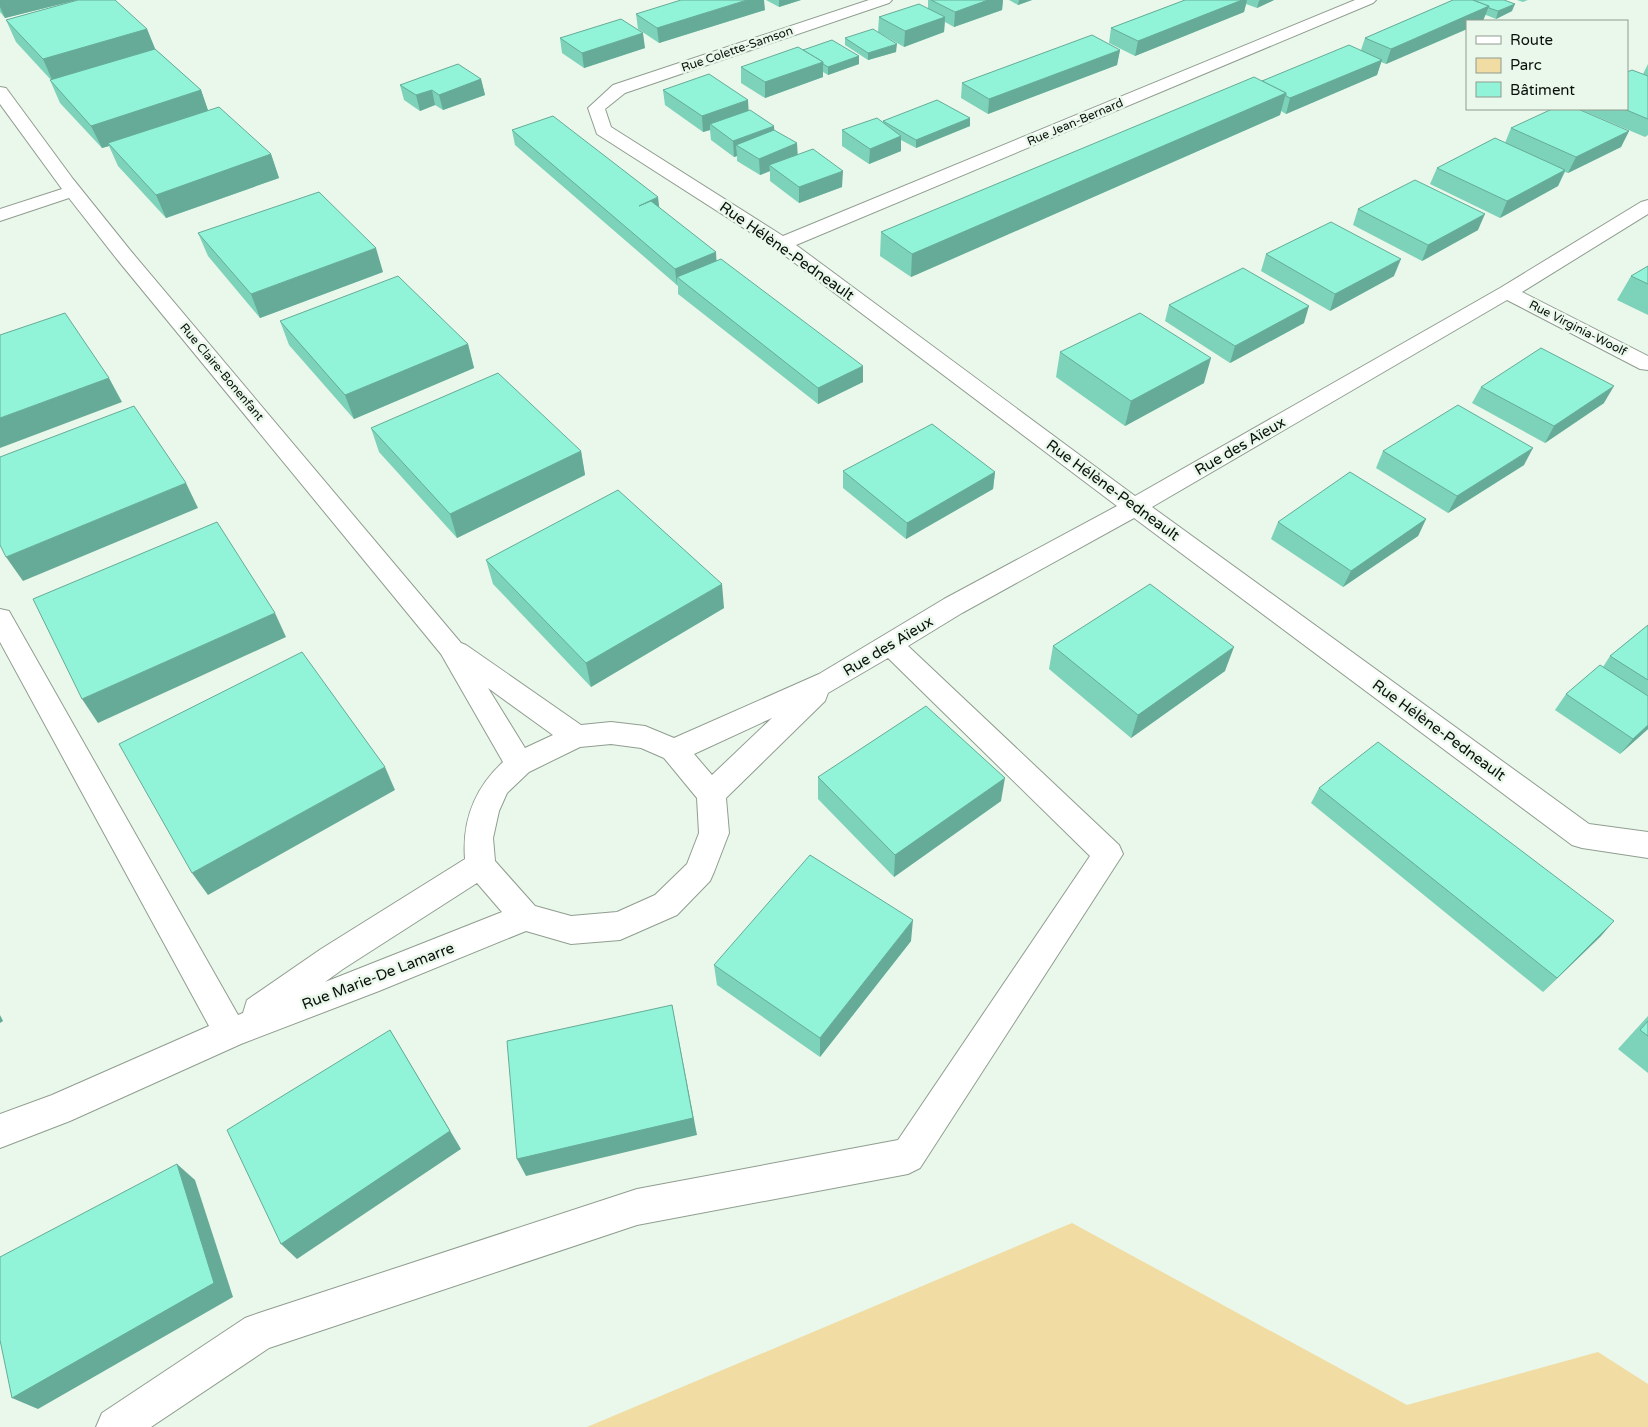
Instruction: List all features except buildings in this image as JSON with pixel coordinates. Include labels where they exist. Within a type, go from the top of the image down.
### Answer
[{"type":"street","name":"Rue Colette-Samson","points":[[596,108],[620,89],[885,0]]},
{"type":"street","name":"Rue Jean-Bernard","points":[[782,244],[1368,0]]},
{"type":"street","name":"Rue Claire-Bonenfant","points":[[0,92],[73,191],[450,646],[519,764]]},
{"type":"street","name":"Rue Hélène-Pedneault","points":[[596,108],[603,130],[782,244],[1134,507],[1171,532],[1582,836],[1647,845]]},
{"type":"street","points":[[0,215],[73,191]]},
{"type":"street","name":"Rue des Aïeux","points":[[674,750],[829,681],[953,606],[1134,507],[1507,292],[1648,206]]},
{"type":"street","name":"Rue Virginia-Woolf","points":[[1507,292],[1648,364]]},
{"type":"street","points":[[0,618],[230,1032]]},
{"type":"street","points":[[116,1427],[259,1332],[637,1207],[908,1156],[1108,854],[1032,778],[890,644]]},
{"type":"street","name":"Rue Claire-Bonenfant","points":[[450,646],[576,736]]},
{"type":"street","name":"Rue des Aïeux","points":[[711,794],[829,681]]},
{"type":"street","points":[[611,733],[644,737],[674,750],[711,794],[714,833],[699,872],[666,905],[620,926],[570,930],[525,918],[480,865],[478,838],[484,811],[497,786],[519,764],[576,736],[611,733]]},
{"type":"street","name":"Rue Marie-De Lamarre","points":[[230,1032],[332,959],[480,865]]},
{"type":"street","name":"Rue Marie-De Lamarre","points":[[0,1131],[58,1109],[230,1032],[368,981],[525,918]]},
{"type":"green space","points":[[1072,1223],[1407,1405],[1598,1352],[1648,1384],[1648,1427],[587,1427]]}]
